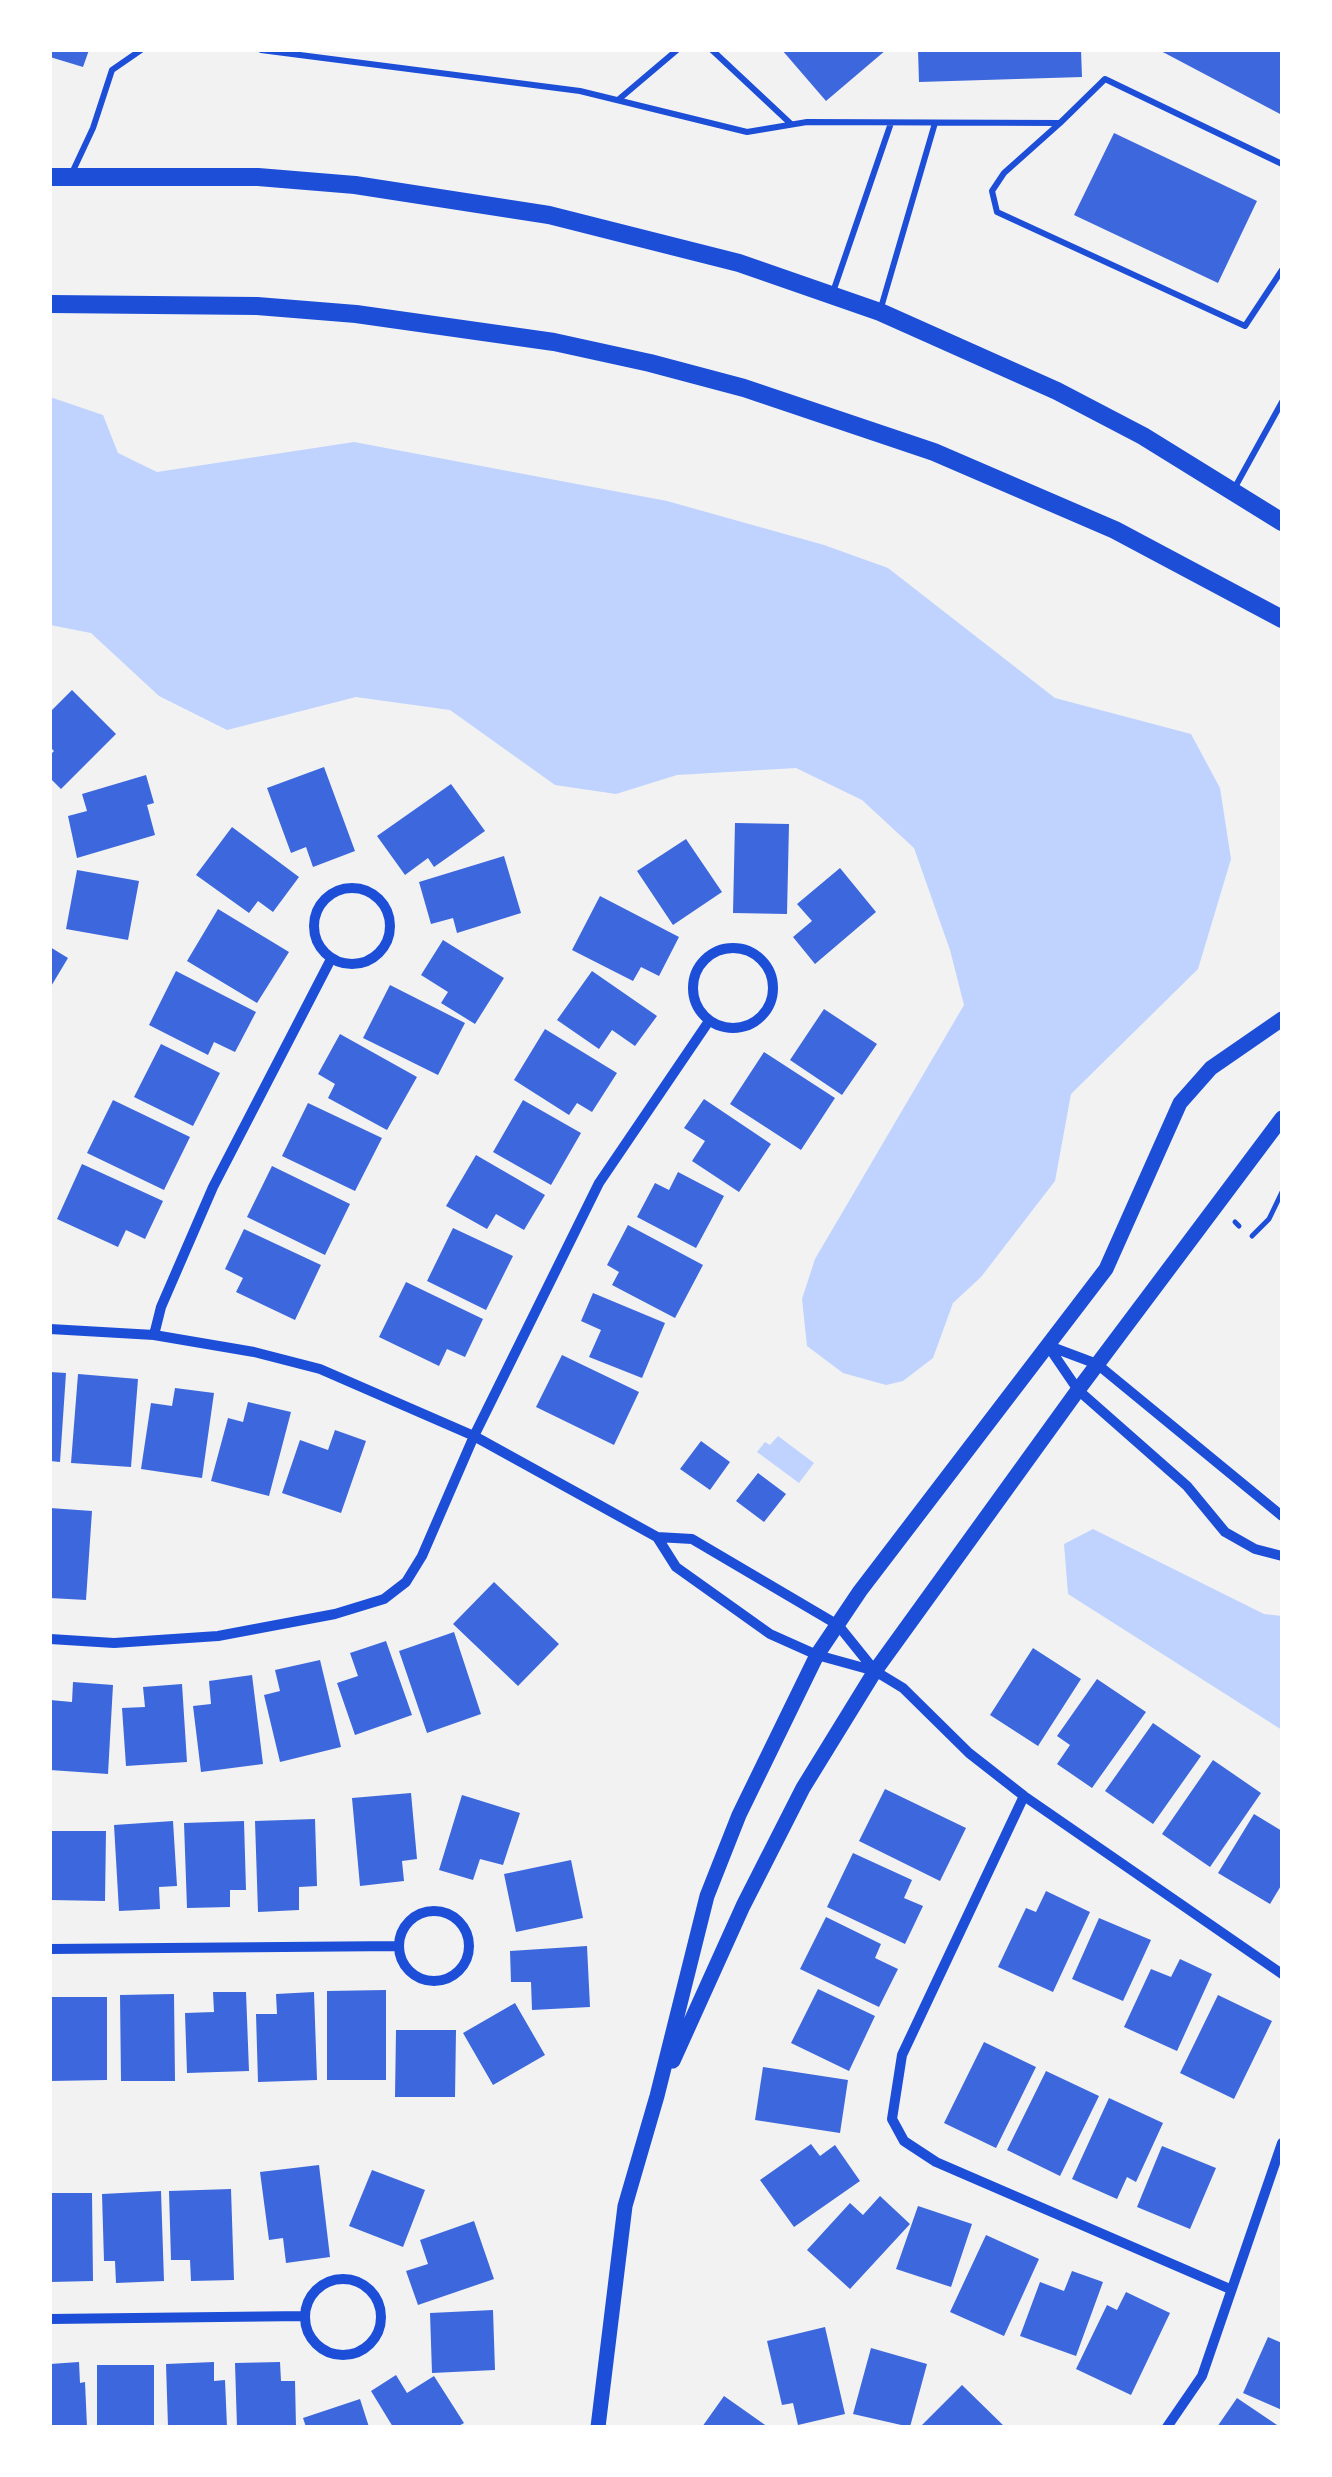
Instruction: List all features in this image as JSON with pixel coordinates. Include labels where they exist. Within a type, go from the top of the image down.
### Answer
[{"type":"main road","points":[[50,177],[258,177],[355,185],[549,215],[644,236],[739,263],[880,312],[1057,391],[1143,436],[1282,522]]},
{"type":"main road","points":[[50,304],[258,306],[356,314],[554,342],[668,368],[760,393],[934,452],[1115,530],[1282,619]]},
{"type":"street","points":[[359,888],[373,894],[384,904],[390,918],[390,933],[384,947],[374,958],[360,964],[331,959],[314,934],[319,906],[330,894],[344,889],[359,888]]},
{"type":"street","points":[[726,948],[743,949],[757,956],[768,968],[773,982],[766,1012],[754,1023],[739,1028],[709,1021],[698,1009],[693,994],[700,965],[726,948]]},
{"type":"street","points":[[154,1335],[161,1307],[213,1186],[331,959]]},
{"type":"street","points":[[598,2427],[625,2206],[707,1896],[739,1814],[817,1655],[860,1591],[1106,1269],[1180,1103],[1212,1068],[1282,1019]]},
{"type":"street","points":[[50,1639],[114,1643],[218,1636],[334,1614],[384,1599],[406,1582],[422,1556],[474,1436],[600,1183],[709,1021]]},
{"type":"street","points":[[657,2096],[743,1906],[803,1788],[875,1671],[1078,1390],[1282,1118]]},
{"type":"street","points":[[50,1329],[154,1335],[254,1352],[320,1369],[474,1436],[657,1537],[692,1538],[838,1625],[875,1671]]},
{"type":"street","points":[[1048,1346],[1098,1364],[1282,1516]]},
{"type":"street","points":[[1048,1346],[1078,1390],[1187,1486],[1225,1532],[1255,1549],[1282,1556]]},
{"type":"street","points":[[657,1537],[676,1568],[770,1634],[817,1655],[875,1671],[902,1688],[969,1753],[1024,1796],[1282,1974]]},
{"type":"street","points":[[1024,1796],[902,2056],[892,2119],[904,2141],[936,2162],[1230,2288]]},
{"type":"street","points":[[434,1911],[459,1921],[469,1946],[459,1971],[448,1979],[434,1981],[409,1971],[398,1946],[409,1921],[434,1911]]},
{"type":"street","points":[[50,1950],[398,1946]]},
{"type":"street","points":[[1167,2427],[1202,2376],[1282,2143]]},
{"type":"street","points":[[344,2278],[371,2291],[381,2318],[368,2344],[356,2352],[341,2354],[315,2343],[304,2316],[317,2289],[344,2278]]},
{"type":"street","points":[[50,2319],[304,2316]]},
{"type":"lane","points":[[71,176],[93,128],[112,70],[141,50]]},
{"type":"lane","points":[[261,50],[580,91],[746,132],[792,124],[1060,123]]},
{"type":"lane","points":[[618,100],[678,50]]},
{"type":"lane","points":[[712,50],[792,124]]},
{"type":"lane","points":[[1282,164],[1104,79],[1004,173],[992,192],[998,212],[1245,326],[1282,270]]},
{"type":"lane","points":[[832,294],[891,122]]},
{"type":"lane","points":[[880,312],[934,123]]},
{"type":"lane","points":[[1233,490],[1282,402]]},
{"type":"path","points":[[1252,1236],[1270,1219],[1282,1192]]},
{"type":"water","points":[[50,397],[103,415],[118,453],[157,472],[354,442],[667,501],[824,545],[888,568],[1055,698],[1191,734],[1220,788],[1231,859],[1198,969],[1071,1094],[1055,1181],[981,1277],[953,1303],[933,1358],[903,1381],[886,1385],[843,1373],[807,1346],[802,1299],[815,1259],[964,1005],[950,950],[914,848],[862,800],[796,768],[677,775],[616,794],[555,785],[450,710],[356,697],[227,730],[159,696],[91,633],[50,625]]},
{"type":"water","points":[[778,1436],[814,1463],[799,1483],[757,1452],[765,1442],[770,1445]]},
{"type":"water","points":[[1093,1529],[1264,1614],[1282,1616],[1282,1730],[1068,1594],[1064,1544]]},
{"type":"building","points":[[50,50],[89,50],[83,67],[50,57]]},
{"type":"building","points":[[782,50],[886,50],[826,101]]},
{"type":"building","points":[[918,50],[1081,50],[1082,77],[919,82]]},
{"type":"building","points":[[1159,50],[1282,50],[1282,115]]},
{"type":"building","points":[[1114,133],[1257,201],[1218,283],[1074,215]]},
{"type":"building","points":[[72,690],[116,734],[61,789],[50,778],[50,755],[54,751],[50,747],[50,712]]},
{"type":"building","points":[[324,767],[355,851],[313,867],[306,847],[291,853],[267,788]]},
{"type":"building","points":[[146,775],[154,803],[147,805],[155,835],[77,858],[68,816],[87,811],[82,794]]},
{"type":"building","points":[[451,784],[485,831],[434,867],[428,858],[405,875],[377,836]]},
{"type":"building","points":[[735,823],[789,824],[787,914],[733,913]]},
{"type":"building","points":[[232,827],[299,877],[273,912],[258,901],[249,913],[196,875]]},
{"type":"building","points":[[686,839],[722,892],[673,925],[637,871]]},
{"type":"building","points":[[504,856],[521,913],[457,933],[453,918],[431,924],[419,882]]},
{"type":"building","points":[[840,868],[876,912],[815,964],[793,937],[812,921],[797,904]]},
{"type":"building","points":[[77,870],[139,881],[128,940],[66,929]]},
{"type":"building","points":[[600,896],[679,937],[659,976],[641,967],[633,981],[572,950]]},
{"type":"building","points":[[218,909],[289,952],[257,1003],[187,961]]},
{"type":"building","points":[[443,940],[504,978],[475,1024],[441,1003],[448,992],[421,975]]},
{"type":"building","points":[[50,947],[68,958],[50,988]]},
{"type":"building","points":[[176,971],[256,1012],[235,1052],[214,1042],[208,1055],[149,1025]]},
{"type":"building","points":[[592,971],[657,1016],[635,1046],[612,1030],[599,1049],[557,1020]]},
{"type":"building","points":[[390,985],[465,1023],[438,1075],[363,1038]]},
{"type":"building","points":[[824,1009],[877,1044],[842,1095],[790,1060]]},
{"type":"building","points":[[545,1029],[617,1073],[592,1112],[577,1103],[569,1115],[514,1080]]},
{"type":"building","points":[[340,1034],[417,1077],[387,1130],[328,1098],[335,1084],[318,1074]]},
{"type":"building","points":[[161,1044],[220,1073],[193,1126],[134,1097]]},
{"type":"building","points":[[764,1052],[835,1098],[801,1150],[730,1104]]},
{"type":"building","points":[[704,1099],[771,1144],[739,1192],[692,1161],[705,1141],[684,1128]]},
{"type":"building","points":[[113,1100],[190,1137],[164,1190],[87,1153]]},
{"type":"building","points":[[523,1100],[581,1133],[551,1185],[493,1152]]},
{"type":"building","points":[[308,1103],[382,1138],[355,1191],[282,1156]]},
{"type":"building","points":[[476,1155],[545,1195],[524,1230],[496,1214],[487,1229],[446,1206]]},
{"type":"building","points":[[82,1164],[163,1201],[145,1239],[126,1230],[118,1247],[57,1219]]},
{"type":"building","points":[[272,1166],[350,1204],[325,1255],[247,1217]]},
{"type":"building","points":[[678,1172],[724,1196],[696,1248],[637,1217],[655,1183],[669,1190]]},
{"type":"building","points":[[628,1225],[703,1265],[675,1318],[612,1285],[619,1272],[607,1265]]},
{"type":"building","points":[[453,1228],[513,1256],[486,1310],[427,1281]]},
{"type":"building","points":[[244,1229],[321,1265],[295,1320],[236,1292],[243,1278],[225,1269]]},
{"type":"building","points":[[406,1282],[483,1319],[465,1357],[447,1349],[439,1366],[379,1337]]},
{"type":"building","points":[[593,1293],[665,1323],[642,1378],[589,1357],[601,1330],[581,1321]]},
{"type":"building","points":[[562,1355],[639,1392],[614,1445],[536,1407]]},
{"type":"building","points":[[50,1372],[66,1373],[60,1462],[50,1461]]},
{"type":"building","points":[[78,1374],[138,1379],[131,1467],[71,1463]]},
{"type":"building","points":[[175,1388],[214,1393],[202,1478],[141,1469],[151,1403],[172,1406]]},
{"type":"building","points":[[248,1402],[291,1412],[269,1496],[211,1481],[228,1418],[243,1422]]},
{"type":"building","points":[[335,1430],[366,1441],[341,1513],[282,1493],[300,1440],[328,1450]]},
{"type":"building","points":[[701,1441],[730,1462],[710,1490],[680,1469]]},
{"type":"building","points":[[758,1473],[786,1494],[764,1522],[736,1501]]},
{"type":"building","points":[[50,1508],[92,1511],[86,1600],[50,1598]]},
{"type":"building","points":[[494,1582],[559,1644],[518,1686],[453,1624]]},
{"type":"building","points":[[454,1632],[481,1714],[427,1733],[399,1651]]},
{"type":"building","points":[[386,1641],[412,1715],[355,1735],[337,1683],[358,1676],[350,1653]]},
{"type":"building","points":[[1033,1648],[1081,1679],[1038,1746],[990,1715]]},
{"type":"building","points":[[320,1660],[341,1747],[280,1762],[264,1695],[280,1691],[275,1670]]},
{"type":"building","points":[[252,1675],[263,1764],[201,1772],[193,1706],[211,1704],[209,1681]]},
{"type":"building","points":[[1097,1679],[1146,1712],[1092,1788],[1057,1764],[1070,1745],[1057,1736]]},
{"type":"building","points":[[73,1682],[113,1685],[108,1774],[50,1770],[50,1700],[72,1702]]},
{"type":"building","points":[[182,1684],[187,1762],[126,1766],[122,1708],[145,1707],[143,1687]]},
{"type":"building","points":[[1153,1723],[1201,1756],[1153,1824],[1105,1791]]},
{"type":"building","points":[[1213,1760],[1261,1793],[1210,1867],[1162,1834]]},
{"type":"building","points":[[885,1789],[966,1828],[940,1881],[859,1841]]},
{"type":"building","points":[[411,1793],[417,1859],[402,1861],[404,1881],[360,1886],[352,1798]]},
{"type":"building","points":[[462,1795],[520,1813],[503,1865],[480,1859],[473,1880],[439,1870]]},
{"type":"building","points":[[1254,1814],[1282,1831],[1282,1884],[1270,1904],[1218,1873]]},
{"type":"building","points":[[315,1819],[317,1886],[299,1887],[299,1910],[258,1912],[255,1821]]},
{"type":"building","points":[[173,1821],[177,1886],[159,1887],[160,1909],[119,1911],[114,1825]]},
{"type":"building","points":[[244,1821],[246,1890],[230,1890],[230,1907],[187,1908],[184,1823]]},
{"type":"building","points":[[50,1831],[106,1831],[105,1901],[50,1900]]},
{"type":"building","points":[[853,1853],[912,1880],[904,1898],[923,1906],[905,1944],[827,1907]]},
{"type":"building","points":[[571,1860],[583,1918],[516,1932],[504,1874]]},
{"type":"building","points":[[1046,1891],[1090,1912],[1053,1992],[998,1967],[1026,1908],[1036,1912]]},
{"type":"building","points":[[826,1917],[881,1944],[875,1958],[898,1969],[879,2007],[800,1969]]},
{"type":"building","points":[[1099,1918],[1151,1940],[1123,2001],[1072,1979]]},
{"type":"building","points":[[587,1946],[590,2007],[532,2010],[531,1982],[511,1982],[510,1951]]},
{"type":"building","points":[[1180,1959],[1212,1974],[1177,2051],[1124,2027],[1151,1969],[1171,1977]]},
{"type":"building","points":[[818,1989],[875,2016],[849,2071],[791,2043]]},
{"type":"building","points":[[386,1990],[386,2080],[327,2080],[327,1991]]},
{"type":"building","points":[[213,1992],[246,1992],[249,2071],[187,2073],[185,2013],[214,2012]]},
{"type":"building","points":[[314,1992],[317,2080],[258,2082],[256,2014],[277,2014],[276,1994]]},
{"type":"building","points":[[174,1994],[175,2081],[121,2081],[120,1995]]},
{"type":"building","points":[[1218,1995],[1272,2021],[1234,2099],[1180,2073]]},
{"type":"building","points":[[50,1997],[107,1997],[107,2080],[50,2081]]},
{"type":"building","points":[[515,2003],[545,2055],[493,2085],[463,2033]]},
{"type":"building","points":[[396,2030],[456,2030],[455,2097],[395,2097]]},
{"type":"building","points":[[984,2042],[1036,2067],[996,2148],[944,2123]]},
{"type":"building","points":[[763,2067],[848,2080],[840,2133],[755,2120]]},
{"type":"building","points":[[1046,2071],[1099,2096],[1060,2176],[1007,2150]]},
{"type":"building","points":[[1109,2098],[1163,2123],[1136,2182],[1127,2177],[1117,2199],[1072,2179]]},
{"type":"building","points":[[811,2144],[820,2156],[835,2145],[860,2181],[794,2227],[760,2180]]},
{"type":"building","points":[[1162,2146],[1216,2168],[1190,2229],[1137,2207]]},
{"type":"building","points":[[319,2165],[330,2257],[286,2263],[283,2238],[269,2240],[260,2172]]},
{"type":"building","points":[[372,2170],[425,2190],[403,2247],[349,2226]]},
{"type":"building","points":[[231,2189],[234,2280],[191,2281],[190,2260],[171,2260],[169,2191]]},
{"type":"building","points":[[161,2191],[164,2281],[116,2283],[115,2261],[104,2261],[102,2194]]},
{"type":"building","points":[[50,2193],[92,2193],[93,2281],[50,2282]]},
{"type":"building","points":[[880,2196],[910,2224],[850,2289],[807,2250],[850,2203],[863,2215]]},
{"type":"building","points":[[918,2206],[972,2224],[951,2287],[896,2269]]},
{"type":"building","points":[[474,2221],[494,2279],[418,2305],[406,2271],[428,2264],[420,2240]]},
{"type":"building","points":[[986,2235],[1039,2259],[1004,2336],[950,2312]]},
{"type":"building","points":[[1072,2271],[1103,2282],[1076,2356],[1020,2336],[1040,2282],[1064,2291]]},
{"type":"building","points":[[1126,2292],[1170,2313],[1131,2395],[1076,2369],[1107,2305],[1117,2310]]},
{"type":"building","points":[[493,2310],[495,2370],[432,2373],[430,2313]]},
{"type":"building","points":[[825,2327],[845,2414],[798,2425],[793,2403],[782,2405],[767,2341]]},
{"type":"building","points":[[1268,2337],[1282,2343],[1282,2410],[1243,2393]]},
{"type":"building","points":[[871,2348],[927,2364],[910,2427],[853,2414]]},
{"type":"building","points":[[79,2362],[80,2383],[85,2382],[87,2427],[50,2427],[50,2364]]},
{"type":"building","points":[[214,2362],[214,2381],[225,2380],[227,2427],[168,2427],[166,2364]]},
{"type":"building","points":[[280,2362],[281,2381],[295,2381],[296,2427],[237,2427],[235,2363]]},
{"type":"building","points":[[97,2365],[154,2365],[154,2427],[97,2427]]},
{"type":"building","points":[[396,2375],[407,2393],[434,2376],[464,2423],[457,2427],[393,2427],[371,2391]]},
{"type":"building","points":[[962,2385],[1005,2427],[920,2427]]},
{"type":"building","points":[[724,2396],[768,2427],[702,2427]]},
{"type":"building","points":[[1237,2398],[1280,2427],[1217,2427]]},
{"type":"building","points":[[360,2399],[369,2427],[306,2427],[303,2418]]}]
